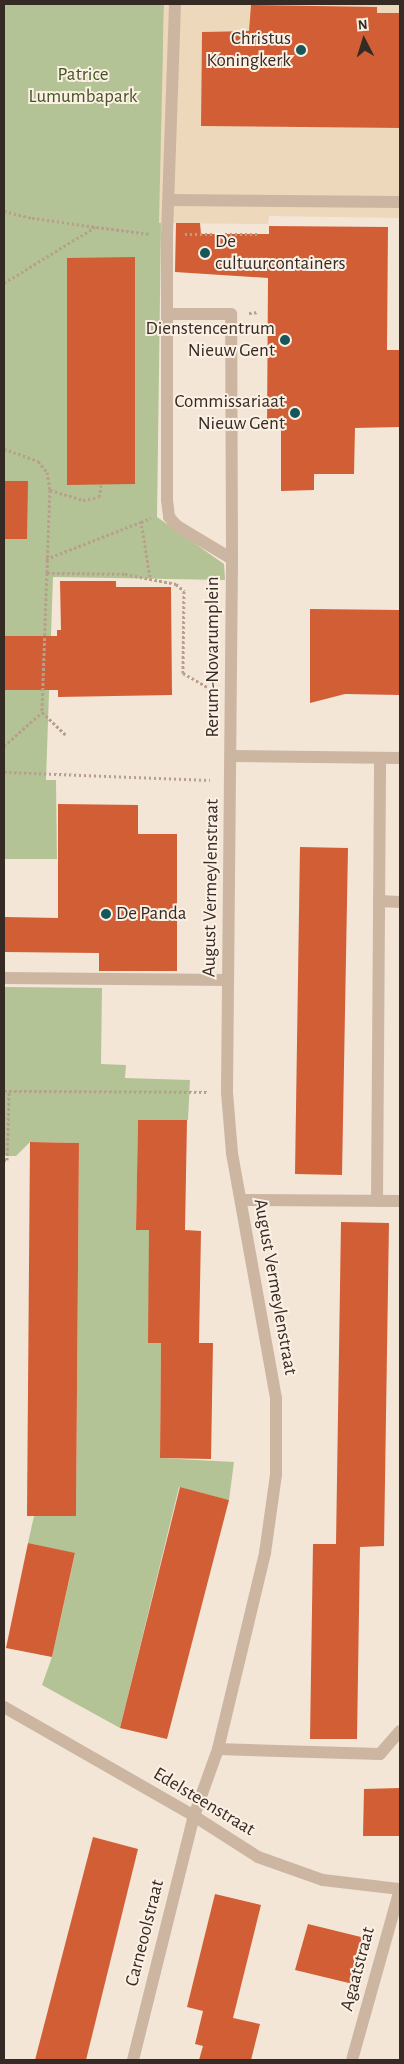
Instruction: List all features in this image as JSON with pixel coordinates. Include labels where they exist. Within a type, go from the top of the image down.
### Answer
[{"type":"street","points":[[168,512],[167,234],[175,4]]},
{"type":"street","points":[[169,200],[400,202]]},
{"type":"street","name":"Rerum-Novarumplein","points":[[167,314],[231,314],[231,756]]},
{"type":"street","name":"Rerum-Novarumplein","points":[[168,512],[176,526],[232,558]]},
{"type":"street","points":[[231,756],[400,758]]},
{"type":"street","name":"August Vermeylenstraat","points":[[194,1816],[218,1749],[265,1553],[276,1475],[276,1398],[232,1153],[227,1092],[231,756]]},
{"type":"street","points":[[377,1201],[380,758]]},
{"type":"street","points":[[379,901],[400,902]]},
{"type":"street","points":[[4,978],[228,980]]},
{"type":"street","points":[[241,1200],[400,1201]]},
{"type":"street","name":"Edelsteenstraat","points":[[4,1707],[194,1816],[258,1857],[323,1880],[400,1889]]},
{"type":"street","points":[[218,1749],[380,1754],[400,1731]]},
{"type":"street","name":"Carneoolstraat","points":[[133,2060],[194,1816]]},
{"type":"street","name":"Agaatstraat","points":[[352,2060],[400,1889]]},
{"type":"path","points":[[4,211],[95,227],[167,234],[258,234]]},
{"type":"path","points":[[4,283],[95,227]]},
{"type":"path","points":[[4,449],[38,462],[47,472],[50,490],[46,559],[42,712],[4,746]]},
{"type":"path","points":[[50,490],[83,500],[99,497],[101,485]]},
{"type":"path","points":[[46,559],[168,512]]},
{"type":"path","points":[[141,522],[150,577]]},
{"type":"path","points":[[46,573],[150,577],[176,584],[184,591],[183,674],[232,702]]},
{"type":"path","points":[[42,712],[66,735]]},
{"type":"path","points":[[4,772],[232,781]]},
{"type":"path","points":[[4,1091],[227,1092]]},
{"type":"path","points":[[4,1160],[7,1160],[9,1091]]},
{"type":"green space","name":"Patrice Lumumbapark","points":[[4,4],[164,4],[157,517],[224,564],[225,580],[53,577],[46,780],[56,780],[57,859],[4,859]]},
{"type":"green space","points":[[4,987],[102,988],[101,1064],[126,1065],[125,1078],[190,1080],[188,1120],[138,1120],[136,1230],[149,1230],[161,1343],[160,1458],[234,1462],[229,1500],[179,1487],[120,1728],[42,1685],[52,1657],[75,1554],[28,1543],[34,1516],[76,1516],[79,1143],[30,1142],[16,1156],[4,1156]]},
{"type":"shaded area","points":[[164,4],[400,4],[400,13],[377,13],[249,31],[202,32],[201,125],[400,128],[400,218],[269,216],[268,224],[159,223]]},
{"type":"building","name":"Christus Koningkerk","points":[[251,5],[377,7],[377,13],[400,13],[400,128],[201,126],[202,32],[249,31]]},
{"type":"building","points":[[176,223],[200,223],[201,234],[269,234],[269,226],[388,227],[387,350],[400,350],[400,427],[355,428],[354,474],[314,474],[314,490],[281,491],[281,428],[267,428],[268,278],[175,272]]},
{"type":"building","points":[[135,257],[135,484],[67,485],[67,258]]},
{"type":"building","points":[[4,481],[28,481],[27,539],[4,539]]},
{"type":"building","points":[[60,581],[116,581],[116,587],[171,587],[172,695],[58,697],[58,690],[4,690],[4,636],[57,636],[57,630],[61,630]]},
{"type":"building","points":[[310,609],[400,610],[400,695],[345,694],[310,703]]},
{"type":"building","points":[[58,804],[138,805],[138,834],[177,834],[177,971],[99,971],[99,953],[4,952],[5,917],[58,918]]},
{"type":"building","points":[[300,847],[348,848],[342,1175],[295,1174]]},
{"type":"building","points":[[138,1120],[187,1120],[185,1230],[201,1231],[199,1343],[213,1343],[211,1459],[160,1458],[161,1343],[148,1343],[149,1230],[136,1230]]},
{"type":"building","points":[[30,1142],[79,1143],[76,1516],[27,1516]]},
{"type":"building","points":[[341,1222],[389,1223],[384,1546],[360,1547],[357,1739],[310,1739],[313,1544],[336,1544]]},
{"type":"building","points":[[180,1487],[229,1500],[167,1739],[120,1728]]},
{"type":"building","points":[[28,1543],[75,1553],[52,1657],[6,1648]]},
{"type":"building","points":[[400,1788],[400,1836],[363,1836],[364,1789]]},
{"type":"building","points":[[93,1837],[138,1849],[86,2060],[35,2060]]},
{"type":"building","points":[[215,1894],[261,1905],[233,2018],[260,2024],[251,2060],[199,2060],[203,2046],[195,2044],[203,2011],[187,2007]]},
{"type":"building","points":[[308,1924],[365,1938],[353,1984],[295,1970]]},
{"type":"place","name":"Christus Koningkerk","points":[[301,50]]},
{"type":"place","name":"De cultuurcontainers","points":[[205,253]]},
{"type":"place","name":"Dienstencentrum Nieuw Gent","points":[[285,340]]},
{"type":"place","name":"Commissariaat Nieuw Gent","points":[[295,413]]},
{"type":"place","name":"De Panda","points":[[106,914]]}]
